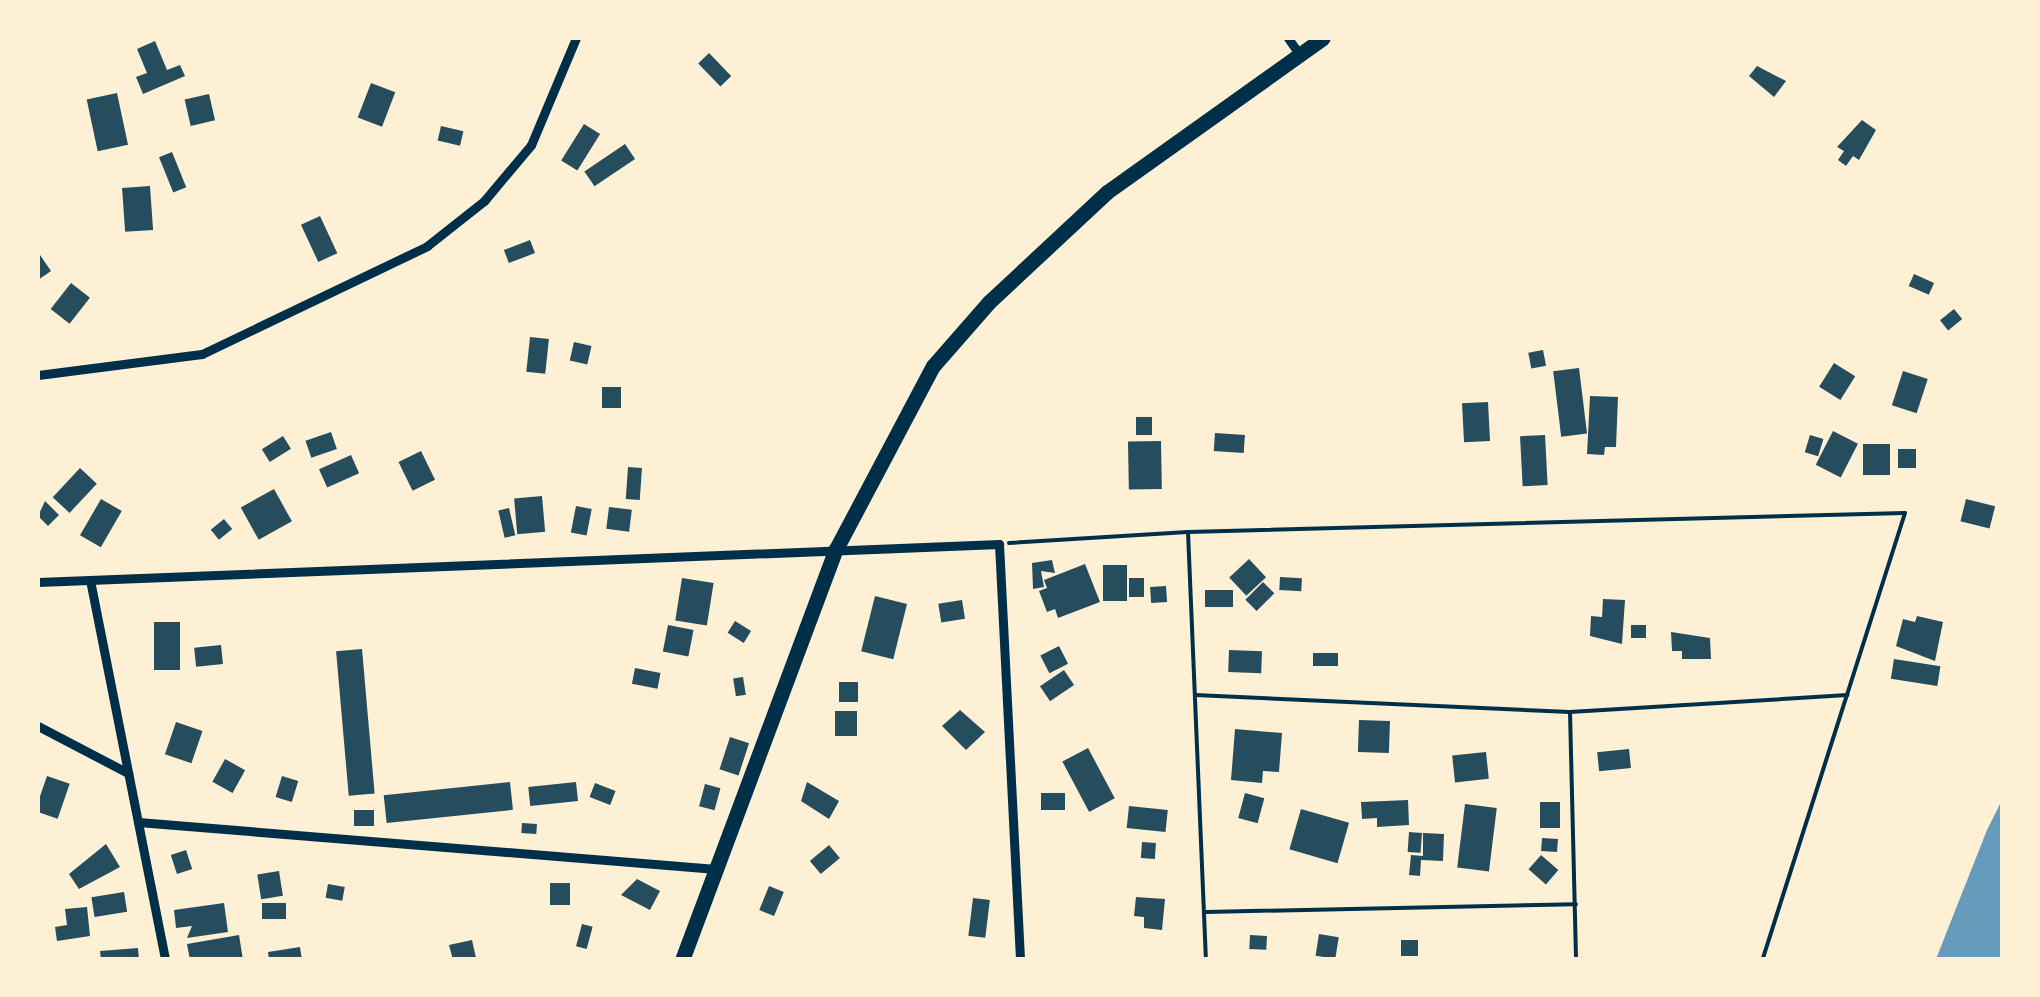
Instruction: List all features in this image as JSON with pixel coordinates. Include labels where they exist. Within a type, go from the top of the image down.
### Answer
[{"type":"highway","points":[[682,960],[836,549],[933,366],[989,302],[1107,192],[1323,38]]},
{"type":"street","points":[[38,375],[202,354],[428,246],[484,201],[530,145],[576,38]]},
{"type":"street","points":[[1288,38],[1299,54]]},
{"type":"street","points":[[38,582],[998,544],[1020,960]]},
{"type":"street","points":[[90,580],[165,960]]},
{"type":"street","points":[[38,726],[128,774]]},
{"type":"street","points":[[138,822],[716,869]]},
{"type":"path","points":[[998,544],[1188,532],[1905,513],[1762,960]]},
{"type":"path","points":[[1188,532],[1206,960]]},
{"type":"path","points":[[1194,695],[1570,712],[1846,696]]},
{"type":"path","points":[[1570,712],[1576,960]]},
{"type":"path","points":[[1204,912],[1576,904]]},
{"type":"water","points":[[2002,800],[2002,959],[1936,959],[1987,830]]},
{"type":"building","points":[[155,41],[167,70],[180,65],[185,76],[143,94],[136,77],[147,73],[137,49]]},
{"type":"building","points":[[709,53],[731,76],[720,86],[698,63]]},
{"type":"building","points":[[1757,66],[1786,81],[1774,97],[1749,76]]},
{"type":"building","points":[[371,83],[395,92],[382,127],[358,118]]},
{"type":"building","points":[[117,93],[128,145],[98,151],[87,99]]},
{"type":"building","points":[[209,94],[215,120],[191,126],[185,100]]},
{"type":"building","points":[[1862,120],[1876,130],[1859,160],[1853,156],[1846,166],[1838,160],[1844,151],[1837,147]]},
{"type":"building","points":[[584,124],[600,134],[577,171],[561,160]]},
{"type":"building","points":[[441,126],[463,131],[460,146],[438,141]]},
{"type":"building","points":[[625,144],[635,159],[594,186],[584,171]]},
{"type":"building","points":[[172,152],[186,187],[173,192],[159,157]]},
{"type":"building","points":[[150,186],[153,230],[125,232],[122,188]]},
{"type":"building","points":[[320,216],[337,253],[318,262],[301,225]]},
{"type":"building","points":[[530,240],[535,253],[509,263],[504,250]]},
{"type":"building","points":[[38,252],[51,271],[38,280]]},
{"type":"building","points":[[1914,274],[1934,283],[1929,295],[1909,286]]},
{"type":"building","points":[[71,283],[90,298],[70,324],[51,309]]},
{"type":"building","points":[[1954,309],[1962,319],[1948,330],[1940,320]]},
{"type":"building","points":[[530,337],[549,339],[545,374],[526,372]]},
{"type":"building","points":[[574,342],[592,346],[587,365],[570,361]]},
{"type":"building","points":[[1543,350],[1546,366],[1531,369],[1528,353]]},
{"type":"building","points":[[1834,363],[1855,376],[1840,400],[1819,387]]},
{"type":"building","points":[[1579,368],[1587,434],[1561,437],[1553,371]]},
{"type":"building","points":[[1903,371],[1928,379],[1917,413],[1892,405]]},
{"type":"building","points":[[602,387],[621,387],[621,408],[602,408]]},
{"type":"building","points":[[1590,396],[1618,397],[1616,447],[1605,447],[1604,455],[1587,454]]},
{"type":"building","points":[[1488,402],[1490,441],[1464,442],[1462,403]]},
{"type":"building","points":[[1136,417],[1152,417],[1152,435],[1136,435]]},
{"type":"building","points":[[1833,431],[1858,444],[1841,478],[1816,465]]},
{"type":"building","points":[[331,432],[337,449],[311,458],[305,441]]},
{"type":"building","points":[[1215,433],[1245,435],[1244,453],[1214,451]]},
{"type":"building","points":[[1545,435],[1548,485],[1523,486],[1520,436]]},
{"type":"building","points":[[1810,435],[1823,439],[1818,456],[1805,452]]},
{"type":"building","points":[[283,436],[291,449],[270,462],[262,449]]},
{"type":"building","points":[[1161,441],[1162,489],[1129,490],[1128,442]]},
{"type":"building","points":[[1863,444],[1890,444],[1890,475],[1863,475]]},
{"type":"building","points":[[1898,449],[1916,449],[1916,468],[1898,468]]},
{"type":"building","points":[[421,451],[435,480],[413,491],[399,462]]},
{"type":"building","points":[[351,455],[359,473],[327,488],[319,469]]},
{"type":"building","points":[[628,467],[642,468],[640,500],[626,499]]},
{"type":"building","points":[[80,468],[97,484],[70,513],[53,497]]},
{"type":"building","points":[[274,489],[292,521],[259,540],[241,507]]},
{"type":"building","points":[[542,496],[545,532],[517,534],[514,498]]},
{"type":"building","points":[[101,499],[122,511],[101,547],[80,535]]},
{"type":"building","points":[[1966,499],[1995,506],[1990,529],[1960,521]]},
{"type":"building","points":[[45,501],[59,515],[48,526],[38,516]]},
{"type":"building","points":[[576,506],[592,509],[587,536],[571,533]]},
{"type":"building","points":[[609,507],[632,510],[629,532],[606,529]]},
{"type":"building","points":[[509,508],[515,535],[505,538],[498,510]]},
{"type":"building","points":[[224,519],[232,529],[219,540],[211,530]]},
{"type":"building","points":[[1249,559],[1266,577],[1246,596],[1229,577]]},
{"type":"building","points":[[1052,560],[1055,573],[1041,571],[1044,587],[1033,589],[1032,563]]},
{"type":"building","points":[[1085,564],[1100,602],[1058,618],[1055,609],[1047,612],[1039,591],[1047,588],[1044,580]]},
{"type":"building","points":[[1103,565],[1127,565],[1127,601],[1103,601]]},
{"type":"building","points":[[1280,577],[1302,578],[1301,591],[1279,590]]},
{"type":"building","points":[[682,578],[714,583],[707,625],[675,620]]},
{"type":"building","points":[[1129,578],[1144,578],[1144,597],[1129,597]]},
{"type":"building","points":[[1263,582],[1274,593],[1257,611],[1245,600]]},
{"type":"building","points":[[1166,586],[1167,602],[1151,603],[1150,587]]},
{"type":"building","points":[[1205,590],[1233,590],[1233,607],[1205,607]]},
{"type":"building","points":[[875,596],[907,604],[893,659],[861,651]]},
{"type":"building","points":[[1603,599],[1625,600],[1622,644],[1590,636],[1591,616],[1602,617]]},
{"type":"building","points":[[962,600],[965,619],[941,623],[938,604]]},
{"type":"building","points":[[1917,616],[1943,622],[1935,661],[1896,646],[1903,619],[1915,622]]},
{"type":"building","points":[[735,621],[751,631],[744,643],[728,633]]},
{"type":"building","points":[[154,622],[180,622],[180,670],[154,670]]},
{"type":"building","points":[[668,625],[694,630],[688,656],[663,652]]},
{"type":"building","points":[[1631,625],[1646,625],[1646,638],[1631,638]]},
{"type":"building","points":[[1671,632],[1710,638],[1711,659],[1682,659],[1682,651],[1672,651]]},
{"type":"building","points":[[221,645],[223,664],[196,667],[194,648]]},
{"type":"building","points":[[1059,646],[1068,664],[1049,673],[1040,656]]},
{"type":"building","points":[[362,649],[375,793],[349,796],[336,651]]},
{"type":"building","points":[[1229,650],[1262,651],[1261,673],[1228,672]]},
{"type":"building","points":[[1313,653],[1338,653],[1338,666],[1313,666]]},
{"type":"building","points":[[1894,659],[1940,666],[1937,686],[1891,679]]},
{"type":"building","points":[[635,668],[661,673],[657,689],[632,684]]},
{"type":"building","points":[[1064,670],[1074,685],[1050,701],[1040,686]]},
{"type":"building","points":[[743,677],[746,695],[736,696],[733,679]]},
{"type":"building","points":[[839,682],[858,682],[858,702],[839,702]]},
{"type":"building","points":[[960,710],[985,732],[966,750],[942,726]]},
{"type":"building","points":[[835,711],[857,711],[857,736],[835,736]]},
{"type":"building","points":[[1359,720],[1390,721],[1389,753],[1358,752]]},
{"type":"building","points":[[176,722],[202,731],[191,763],[165,754]]},
{"type":"building","points":[[1235,729],[1282,733],[1279,772],[1263,771],[1262,783],[1231,780]]},
{"type":"building","points":[[730,737],[749,743],[739,776],[719,769]]},
{"type":"building","points":[[1088,748],[1115,798],[1089,812],[1062,762]]},
{"type":"building","points":[[1629,749],[1631,768],[1599,771],[1597,752]]},
{"type":"building","points":[[1486,752],[1489,779],[1455,782],[1452,756]]},
{"type":"building","points":[[225,759],[245,770],[233,793],[212,782]]},
{"type":"building","points":[[47,776],[70,784],[58,819],[38,812]]},
{"type":"building","points":[[282,776],[298,781],[292,802],[276,797]]},
{"type":"building","points":[[510,782],[513,810],[387,823],[384,795]]},
{"type":"building","points":[[576,782],[578,801],[530,806],[528,787]]},
{"type":"building","points":[[807,782],[839,801],[829,819],[801,801]]},
{"type":"building","points":[[595,783],[616,791],[610,805],[590,797]]},
{"type":"building","points":[[705,784],[720,788],[715,810],[699,806]]},
{"type":"building","points":[[1041,793],[1065,793],[1065,810],[1041,810]]},
{"type":"building","points":[[1245,793],[1264,798],[1258,823],[1238,818]]},
{"type":"building","points":[[1408,800],[1409,825],[1377,827],[1377,818],[1362,819],[1361,802]]},
{"type":"building","points":[[1540,802],[1560,802],[1560,828],[1540,828]]},
{"type":"building","points":[[1465,804],[1497,808],[1489,871],[1457,868]]},
{"type":"building","points":[[1129,806],[1168,810],[1165,832],[1127,828]]},
{"type":"building","points":[[1301,809],[1349,823],[1337,863],[1289,849]]},
{"type":"building","points":[[354,810],[374,810],[374,826],[354,826]]},
{"type":"building","points":[[522,823],[537,824],[536,834],[521,833]]},
{"type":"building","points":[[1409,832],[1422,833],[1421,853],[1408,852]]},
{"type":"building","points":[[1423,833],[1444,834],[1443,861],[1421,860],[1420,876],[1409,875],[1411,855],[1423,856]]},
{"type":"building","points":[[1542,838],[1558,839],[1557,852],[1541,851]]},
{"type":"building","points":[[1142,842],[1156,843],[1155,859],[1141,858]]},
{"type":"building","points":[[106,844],[120,867],[79,889],[69,874]]},
{"type":"building","points":[[829,845],[840,858],[821,874],[810,861]]},
{"type":"building","points":[[186,850],[192,869],[177,874],[171,855]]},
{"type":"building","points":[[1541,855],[1558,870],[1546,884],[1529,869]]},
{"type":"building","points":[[279,871],[283,896],[261,899],[257,874]]},
{"type":"building","points":[[637,879],[660,891],[650,910],[621,895]]},
{"type":"building","points":[[550,883],[570,883],[570,905],[550,905]]},
{"type":"building","points":[[328,884],[345,887],[342,901],[326,898]]},
{"type":"building","points":[[769,886],[784,892],[774,916],[759,910]]},
{"type":"building","points":[[124,892],[127,912],[95,917],[91,897]]},
{"type":"building","points":[[1136,897],[1165,899],[1162,930],[1144,928],[1144,917],[1134,916]]},
{"type":"building","points":[[973,898],[990,900],[985,938],[968,936]]},
{"type":"building","points":[[224,903],[228,932],[187,938],[192,926],[176,928],[174,910]]},
{"type":"building","points":[[262,903],[286,903],[286,919],[262,919]]},
{"type":"building","points":[[87,907],[90,936],[57,941],[55,927],[67,925],[65,909]]},
{"type":"building","points":[[582,924],[593,927],[587,949],[576,946]]},
{"type":"building","points":[[1319,934],[1339,937],[1335,959],[1316,956]]},
{"type":"building","points":[[239,935],[243,960],[190,960],[187,944]]},
{"type":"building","points":[[1250,935],[1267,936],[1266,950],[1249,949]]},
{"type":"building","points":[[472,940],[476,958],[453,960],[449,945]]},
{"type":"building","points":[[1401,940],[1418,940],[1418,956],[1401,956]]},
{"type":"building","points":[[300,947],[302,960],[269,960],[268,952]]},
{"type":"building","points":[[138,948],[139,960],[101,960],[100,951]]}]
